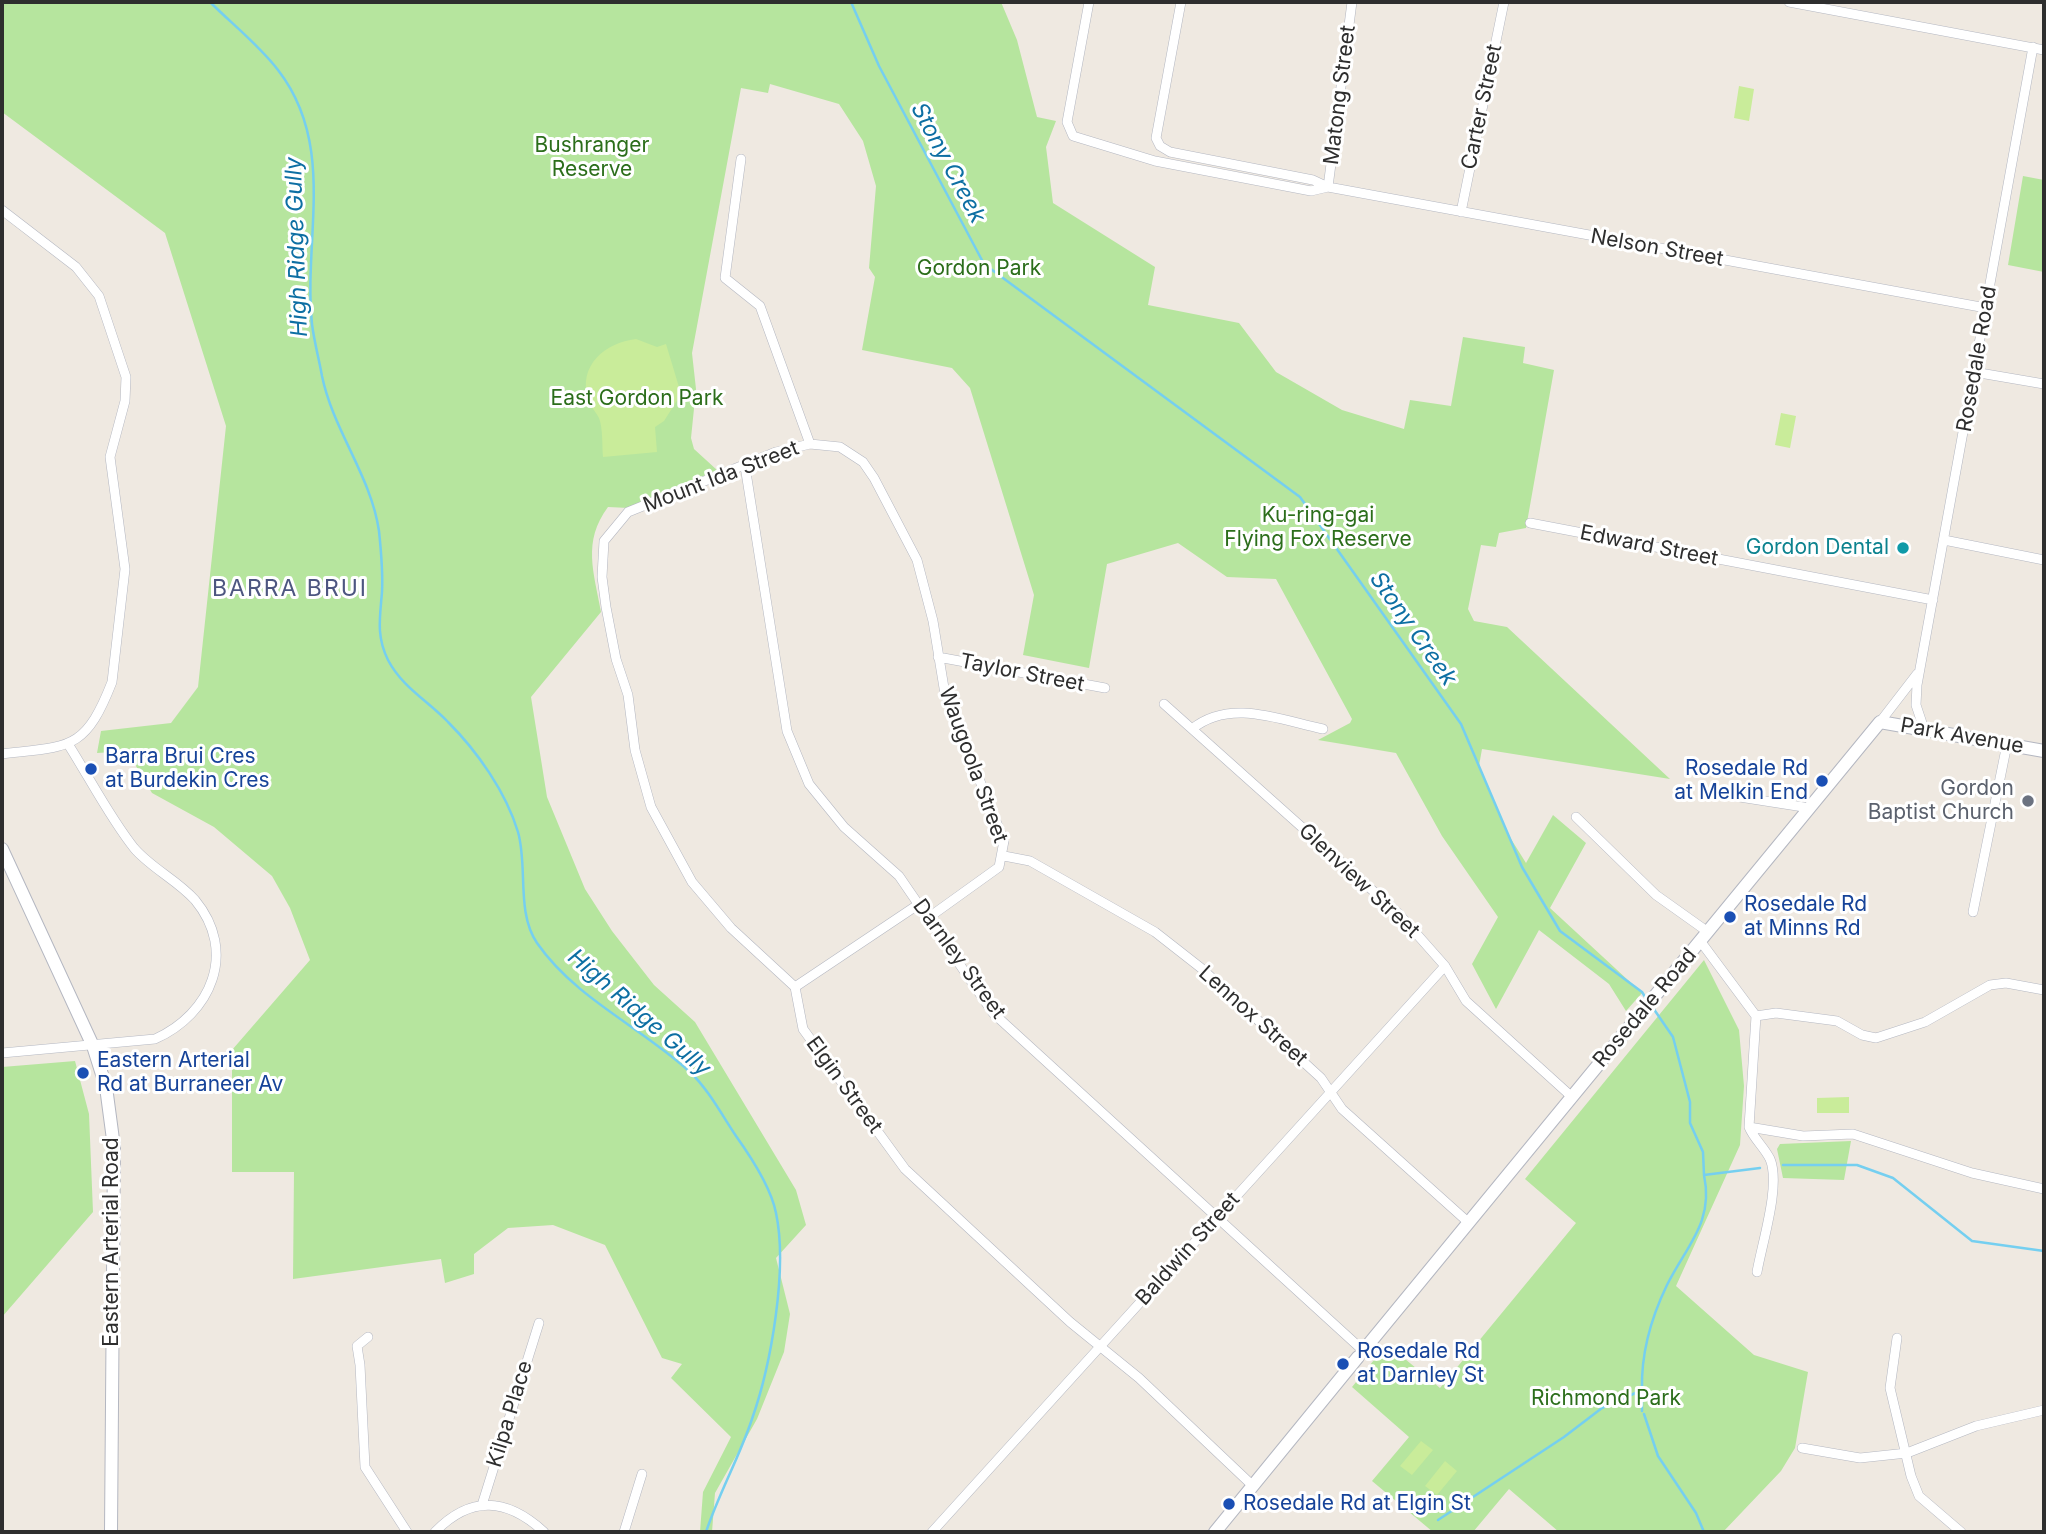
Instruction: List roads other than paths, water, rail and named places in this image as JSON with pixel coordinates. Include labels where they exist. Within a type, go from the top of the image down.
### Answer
[{"type":"street","name":"Nelson Street","points":[[1089,2],[1067,122],[1068,130],[1080,140],[1155,161],[1311,191],[1328,187]]},
{"type":"street","name":"Nelson Street","points":[[1181,2],[1156,138],[1160,146],[1170,152],[1314,180],[1328,187],[1986,308]]},
{"type":"street","name":"Matong Street","points":[[1328,187],[1352,2]]},
{"type":"street","name":"Carter Street","points":[[1461,212],[1504,2]]},
{"type":"street","points":[[1790,2],[2044,50]]},
{"type":"street","name":"Rosedale Road","points":[[1924,729],[1916,705],[1920,670],[2033,47]]},
{"type":"street","points":[[741,159],[725,278],[760,306],[810,444]]},
{"type":"street","points":[[2,211],[76,267],[99,296],[126,377],[125,401],[110,457],[125,569],[112,682],[83,735],[68,744],[2,754]]},
{"type":"street","points":[[1974,372],[2044,384]]},
{"type":"street","name":"Mount Ida Street","points":[[795,987],[731,928],[692,882],[651,807],[635,750],[628,695],[616,659],[602,577],[604,541],[628,512],[776,453],[810,444]]},
{"type":"street","name":"Waugoola Street","points":[[810,444],[840,447],[863,462],[917,560],[933,621],[945,694],[993,806],[1004,841],[1004,856],[999,867],[928,918]]},
{"type":"street","name":"Darnley Street","points":[[745,466],[788,731],[809,784],[844,827],[899,876],[993,1013],[1361,1349]]},
{"type":"street","name":"Edward Street","points":[[1530,523],[1933,600]]},
{"type":"street","points":[[1944,540],[2044,560]]},
{"type":"street","name":"Taylor Street","points":[[938,657],[1105,688]]},
{"type":"street","name":"Rosedale Road","points":[[1215,1532],[1361,1349],[1469,1223],[1920,670]]},
{"type":"street","name":"Glenview Street","points":[[1164,704],[1399,914],[1445,966],[1466,1001],[1572,1097]]},
{"type":"street","points":[[1192,729],[1207,717],[1238,711],[1323,729]]},
{"type":"street","name":"Park Avenue","points":[[1880,722],[2044,751]]},
{"type":"street","points":[[2,1053],[155,1040],[183,1024],[208,992],[214,970],[211,928],[197,902],[135,849],[68,744]]},
{"type":"street","points":[[1973,912],[2007,744]]},
{"type":"street","points":[[1714,793],[1810,808]]},
{"type":"street","points":[[1576,817],[1656,895],[1704,937],[1756,1016],[1749,1127],[1753,1138],[1769,1157],[1775,1178],[1757,1272]]},
{"type":"street","name":"Eastern Arterial Road","points":[[2,849],[93,1046],[106,1087],[114,1147],[111,1532]]},
{"type":"street","name":"Lennox Street","points":[[1004,856],[1030,861],[1155,932],[1201,968],[1321,1079],[1342,1109],[1469,1223]]},
{"type":"street","points":[[795,987],[919,904]]},
{"type":"street","name":"Baldwin Street","points":[[932,1532],[1445,966]]},
{"type":"street","points":[[1756,1016],[1776,1013],[1837,1021],[1862,1035],[1876,1038],[1925,1022],[1990,985],[2007,983],[2044,990]]},
{"type":"street","name":"Elgin Street","points":[[795,987],[803,1029],[905,1169],[1100,1346],[1139,1378],[1253,1486]]},
{"type":"street","points":[[1749,1127],[1803,1136],[1853,1134],[1972,1173],[2044,1189]]},
{"type":"street","name":"Kilpa Place","points":[[482,1505],[539,1323]]},
{"type":"street","points":[[368,1337],[357,1346],[356,1354],[360,1365],[363,1455],[371,1478],[407,1532]]},
{"type":"street","points":[[1897,1338],[1890,1388],[1919,1496],[1961,1532]]},
{"type":"street","points":[[1802,1448],[1860,1458],[1907,1453],[1976,1426],[2044,1410]]},
{"type":"street","points":[[624,1532],[642,1474]]},
{"type":"street","points":[[435,1532],[461,1511],[482,1505],[521,1512],[544,1532]]},
{"type":"waterway","name":"High Ridge Gully","points":[[210,2],[254,43],[278,70],[296,99],[307,130],[314,193],[310,292],[313,330],[327,396],[375,511],[382,569],[380,635],[388,660],[408,686],[459,733],[489,773],[506,802],[518,832],[524,903],[537,943],[570,980],[671,1056],[697,1079],[754,1163],[773,1203],[780,1261],[771,1345],[752,1419],[706,1532]]},
{"type":"waterway","name":"Stony Creek","points":[[851,2],[879,66],[984,264],[1300,497],[1461,724],[1522,867],[1560,931],[1642,992],[1647,1000]]},
{"type":"waterway","name":"Stony Creek","points":[[1651,1005],[1673,1037],[1690,1102],[1690,1123],[1703,1152],[1704,1175],[1760,1168]]},
{"type":"waterway","name":"Stony Creek","points":[[1783,1165],[1857,1165],[1893,1178],[1972,1241],[2044,1251]]},
{"type":"waterway","points":[[1438,1520],[1564,1437],[1602,1408],[1642,1390],[1645,1350],[1656,1310],[1702,1220],[1706,1192],[1704,1175]]},
{"type":"waterway","points":[[1642,1390],[1642,1411]]},
{"type":"waterway","points":[[1644,1414],[1658,1456],[1696,1513],[1704,1532]]},
{"type":"place","name":"Gordon Dental","points":[[1903,548]]},
{"type":"place","name":"Barra Brui Cres at Burdekin Cres","points":[[91,769]]},
{"type":"place","name":"Rosedale Rd at Melkin End","points":[[1822,781]]},
{"type":"place","name":"Gordon Baptist Church","points":[[2028,801]]},
{"type":"place","name":"Rosedale Rd at Minns Rd","points":[[1730,917]]},
{"type":"place","name":"Eastern Arterial Rd at Burraneer Av","points":[[83,1073]]},
{"type":"place","name":"Rosedale Rd at Darnley St","points":[[1343,1364]]},
{"type":"place","name":"Rosedale Rd at Elgin St","points":[[1229,1504]]},
{"type":"district","name":"BARRA BRUI","points":[[290,589]]},
{"type":"park label","name":"Bushranger Reserve","points":[[592,158]]},
{"type":"park label","name":"Gordon Park","points":[[979,269]]},
{"type":"park label","name":"East Gordon Park","points":[[637,399]]},
{"type":"park label","name":"Ku-ring-gai Flying Fox Reserve","points":[[1318,528]]},
{"type":"park label","name":"Richmond Park","points":[[1606,1399]]}]
